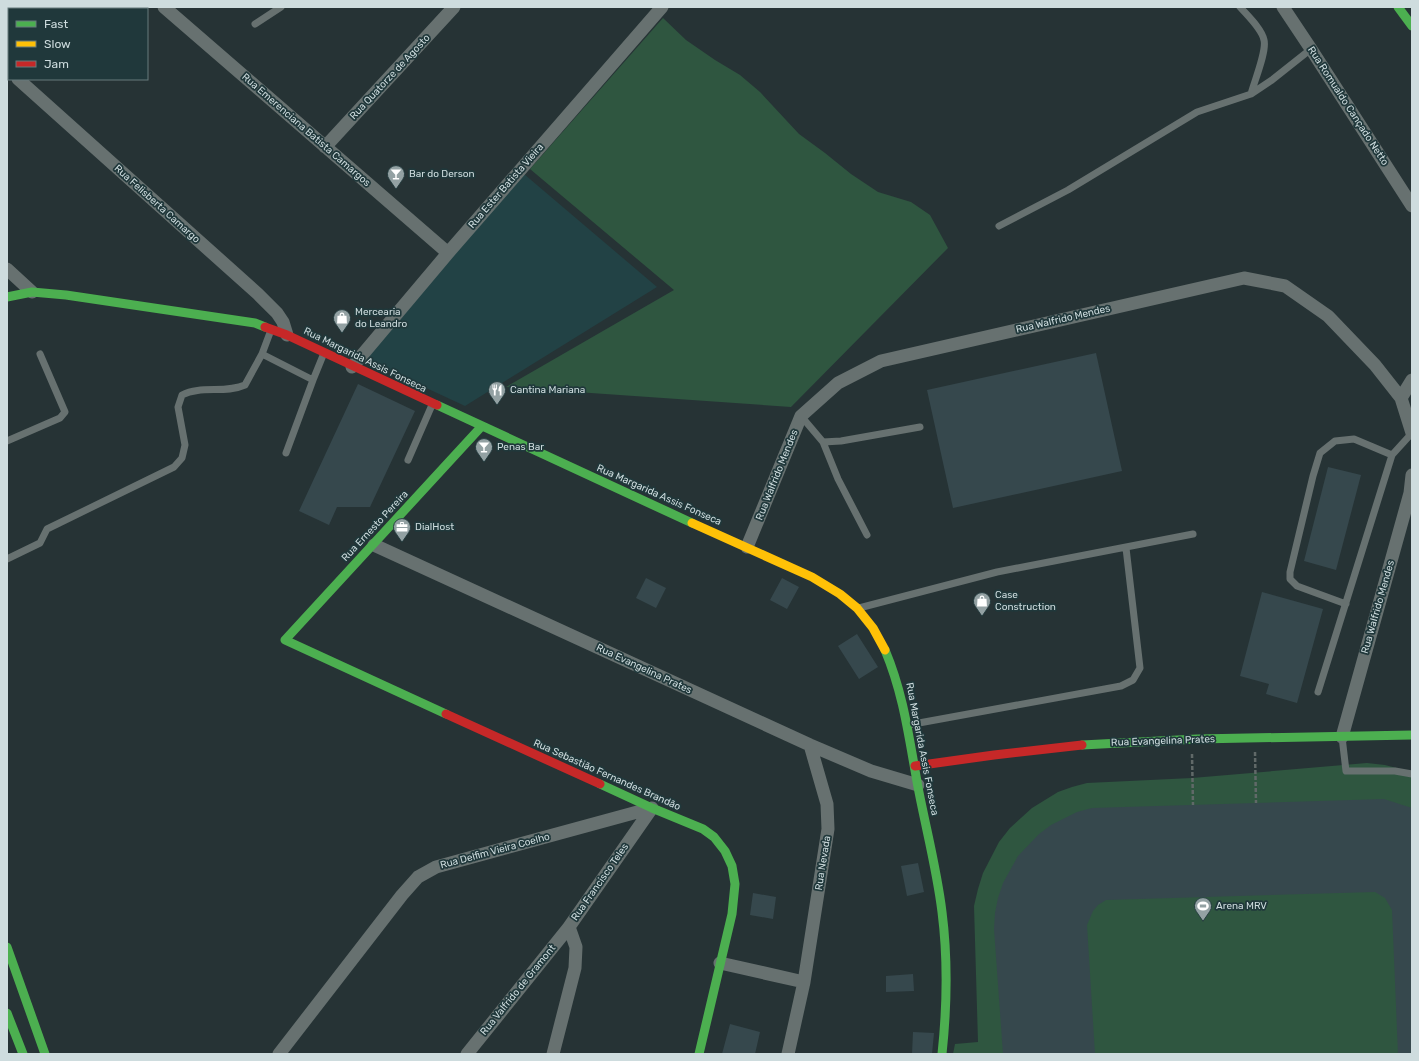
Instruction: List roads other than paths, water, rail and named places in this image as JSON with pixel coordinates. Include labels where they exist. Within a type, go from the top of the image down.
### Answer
[{"type":"main road","points":[[1398,7],[1412,26]]},
{"type":"main road","name":"Rua Margarida Assis Fonseca","points":[[7,297],[32,292],[66,295],[255,323],[287,335],[432,405],[748,547],[824,583],[842,595],[857,608],[877,634],[892,664],[908,725],[934,862],[942,914],[945,949],[946,1017],[942,1054]]},
{"type":"main road","name":"Rua Ernesto Pereira","points":[[285,640],[482,427]]},
{"type":"main road","name":"Rua Sebastião Fernandes Brandão","points":[[285,640],[652,808],[703,829],[714,837],[725,852],[732,866],[735,884],[732,914],[699,1054]]},
{"type":"main road","name":"Rua Evangelina Prates","points":[[915,766],[989,755],[1109,743],[1192,739],[1412,735]]},
{"type":"main road","points":[[7,948],[45,1054]]},
{"type":"main road","points":[[7,1013],[23,1054]]},
{"type":"street","name":"Rua Emerenciana Batista Camargos","points":[[164,7],[448,253]]},
{"type":"street","name":"Rua Quatorze de Agosto","points":[[326,147],[454,7]]},
{"type":"street","name":"Rua Ester Batista Vieira","points":[[352,367],[448,253],[662,7]]},
{"type":"street","name":"Rua Romualdo Cançado Netto","points":[[1283,7],[1412,206]]},
{"type":"street","name":"Rua Felisberta Camargo","points":[[19,80],[277,312],[283,322],[287,335]]},
{"type":"street","points":[[7,269],[32,292]]},
{"type":"street","name":"Rua Walfrido Mendes","points":[[748,547],[801,416],[838,383],[881,361],[1244,278],[1285,286],[1328,316],[1375,365],[1401,398],[1412,433]]},
{"type":"street","points":[[1401,398],[1412,380]]},
{"type":"street","name":"Rua Walfrido Mendes","points":[[1342,737],[1410,493],[1412,475]]},
{"type":"street","name":"Rua Evangelina Prates","points":[[374,545],[810,745],[872,771],[918,784]]},
{"type":"street","name":"Rua Nevada","points":[[788,1054],[804,982],[828,829],[827,804],[810,745]]},
{"type":"street","name":"Rua Francisco Teles","points":[[553,1054],[575,968],[576,947],[569,927],[652,808]]},
{"type":"street","name":"Rua Delfim Vieira Coelho","points":[[279,1054],[359,948],[418,877],[436,867],[652,808]]},
{"type":"street","name":"Rua Valfrido de Gramont","points":[[467,1054],[569,927]]},
{"type":"street","points":[[720,963],[804,982]]},
{"type":"lane","points":[[255,24],[281,7]]},
{"type":"lane","points":[[1240,7],[1261,32],[1264,39],[1265,48],[1250,94]]},
{"type":"lane","points":[[999,226],[1068,190],[1197,112],[1250,94],[1272,80],[1311,49]]},
{"type":"lane","points":[[7,559],[40,543],[47,529],[174,467],[182,458],[185,445],[178,407],[182,395],[190,391],[233,389],[245,385],[262,354],[271,329]]},
{"type":"lane","points":[[286,453],[324,353]]},
{"type":"lane","points":[[7,441],[60,418],[65,412],[40,354]]},
{"type":"lane","points":[[262,354],[313,380]]},
{"type":"lane","points":[[408,460],[432,405]]},
{"type":"lane","points":[[801,416],[823,442],[838,479],[867,534]]},
{"type":"lane","points":[[823,442],[841,441],[920,427]]},
{"type":"lane","points":[[1318,692],[1392,455],[1412,433]]},
{"type":"lane","points":[[1346,604],[1297,586],[1290,579],[1290,572],[1320,453],[1335,441],[1354,439],[1392,455]]},
{"type":"lane","points":[[857,608],[997,572],[1193,534]]},
{"type":"lane","points":[[908,725],[1121,686],[1133,680],[1140,668],[1126,548]]},
{"type":"lane","points":[[1342,737],[1346,771],[1395,772],[1412,774]]},
{"type":"place","name":"Bar do Derson","points":[[396,189]]},
{"type":"place","name":"Mercearia do Leandro","points":[[342,333]]},
{"type":"place","name":"Cantina Mariana","points":[[497,405]]},
{"type":"place","name":"Penas Bar","points":[[484,462]]},
{"type":"place","name":"DialHost","points":[[402,542]]},
{"type":"place","name":"Case Construction","points":[[982,616]]},
{"type":"place","name":"Arena MRV","points":[[1203,921]]}]
